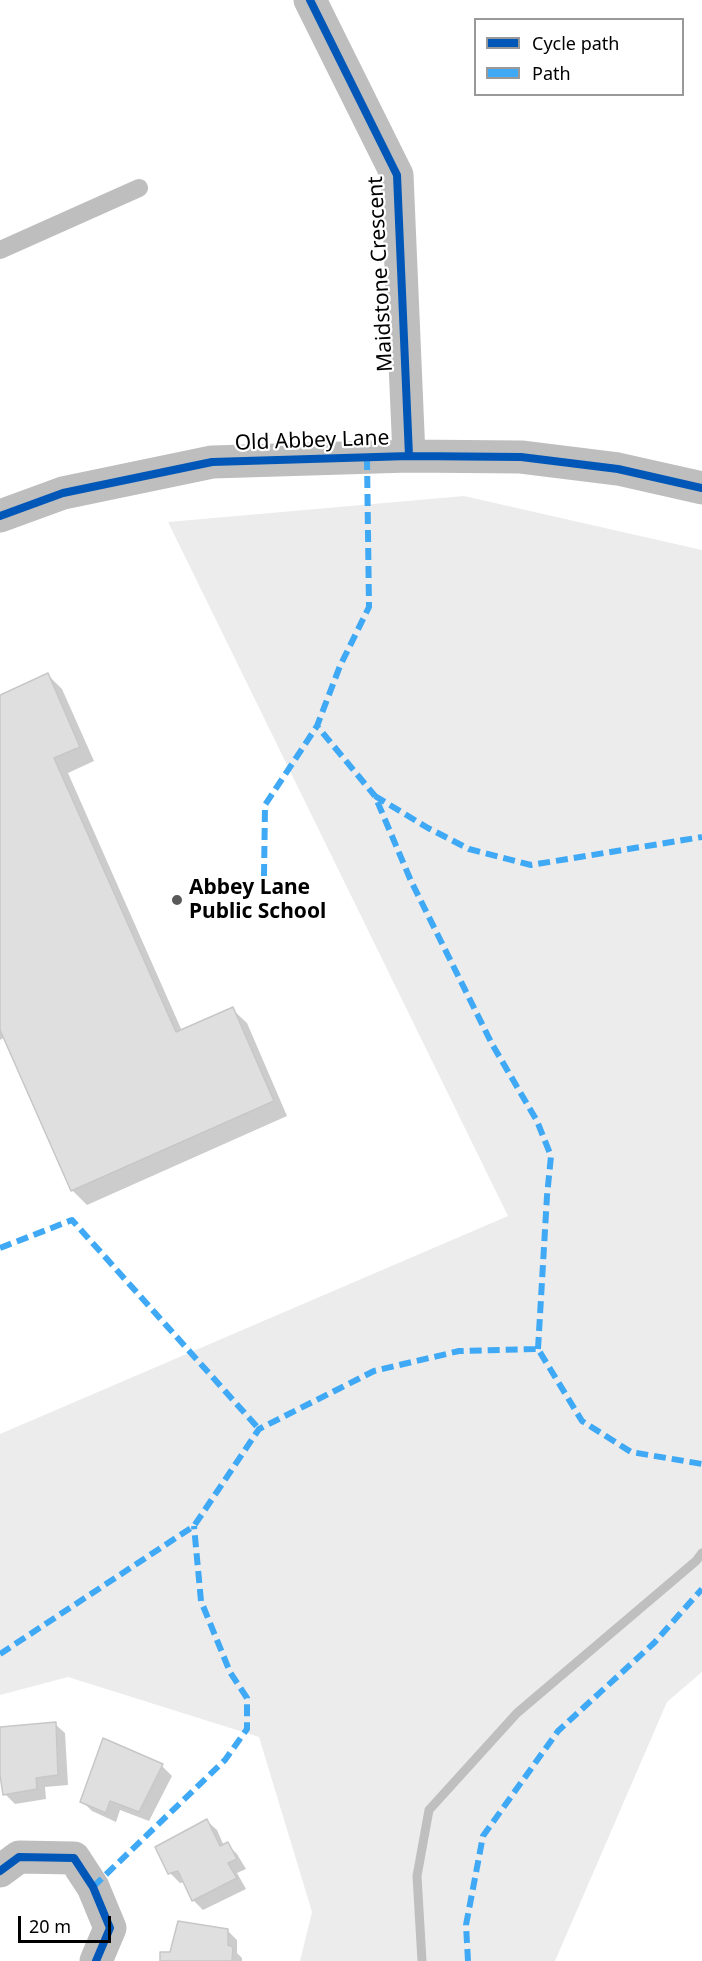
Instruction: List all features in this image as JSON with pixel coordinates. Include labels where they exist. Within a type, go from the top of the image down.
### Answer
[{"type":"street","name":"Maidstone Crescent","points":[[310,0],[397,175],[409,456]]},
{"type":"street","name":"Old Abbey Lane","points":[[0,516],[63,493],[212,462],[409,456],[521,457],[618,469],[702,488]]},
{"type":"street","points":[[0,1871],[19,1857],[74,1858],[93,1887],[110,1928],[96,1961]]},
{"type":"lane","points":[[0,250],[139,188]]},
{"type":"shaded area","points":[[464,496],[702,550],[702,1672],[667,1702],[555,1961],[300,1961],[312,1912],[259,1737],[68,1677],[0,1695],[0,1434],[508,1216],[168,522]]},
{"type":"building","points":[[48,673],[80,747],[54,758],[176,1032],[233,1007],[274,1101],[71,1191],[0,1030],[0,695]]},
{"type":"building","points":[[56,1722],[58,1775],[36,1778],[37,1789],[3,1795],[0,1775],[0,1727]]},
{"type":"building","points":[[103,1738],[163,1764],[139,1812],[110,1801],[106,1813],[80,1802]]},
{"type":"building","points":[[207,1819],[220,1846],[228,1842],[237,1859],[228,1863],[237,1878],[192,1901],[178,1871],[168,1874],[155,1847]]},
{"type":"building","points":[[178,1921],[228,1929],[228,1945],[233,1947],[232,1961],[160,1961],[160,1952],[170,1952]]},
{"type":"waterway","points":[[422,1961],[417,1876],[429,1810],[517,1713],[696,1561],[702,1553]]},
{"type":"marked path","points":[[367,458],[369,607],[340,666],[317,726],[375,796]]},
{"type":"marked path","points":[[264,876],[265,805],[317,726]]},
{"type":"marked path","points":[[538,1349],[551,1156],[537,1121],[492,1044],[411,881],[375,796],[428,828],[469,849],[531,865],[702,837]]},
{"type":"marked path","points":[[0,1248],[72,1220],[259,1429]]},
{"type":"marked path","points":[[0,1654],[194,1526],[259,1429],[374,1371],[459,1351],[538,1349],[582,1421],[631,1452],[702,1464]]},
{"type":"marked path","points":[[93,1887],[225,1760],[247,1729],[247,1698],[230,1672],[201,1601],[194,1526]]},
{"type":"marked path","points":[[468,1961],[466,1925],[483,1836],[558,1731],[654,1643],[702,1589]]},
{"type":"cycle path","points":[[310,0],[397,175],[409,456]]},
{"type":"cycle path","points":[[0,516],[63,493],[212,462],[409,456],[521,457],[618,469],[702,488]]},
{"type":"cycle path","points":[[0,1871],[19,1857],[74,1858],[93,1887],[110,1928],[96,1961]]},
{"type":"place","name":"Abbey Lane Public School","points":[[177,900]]}]
